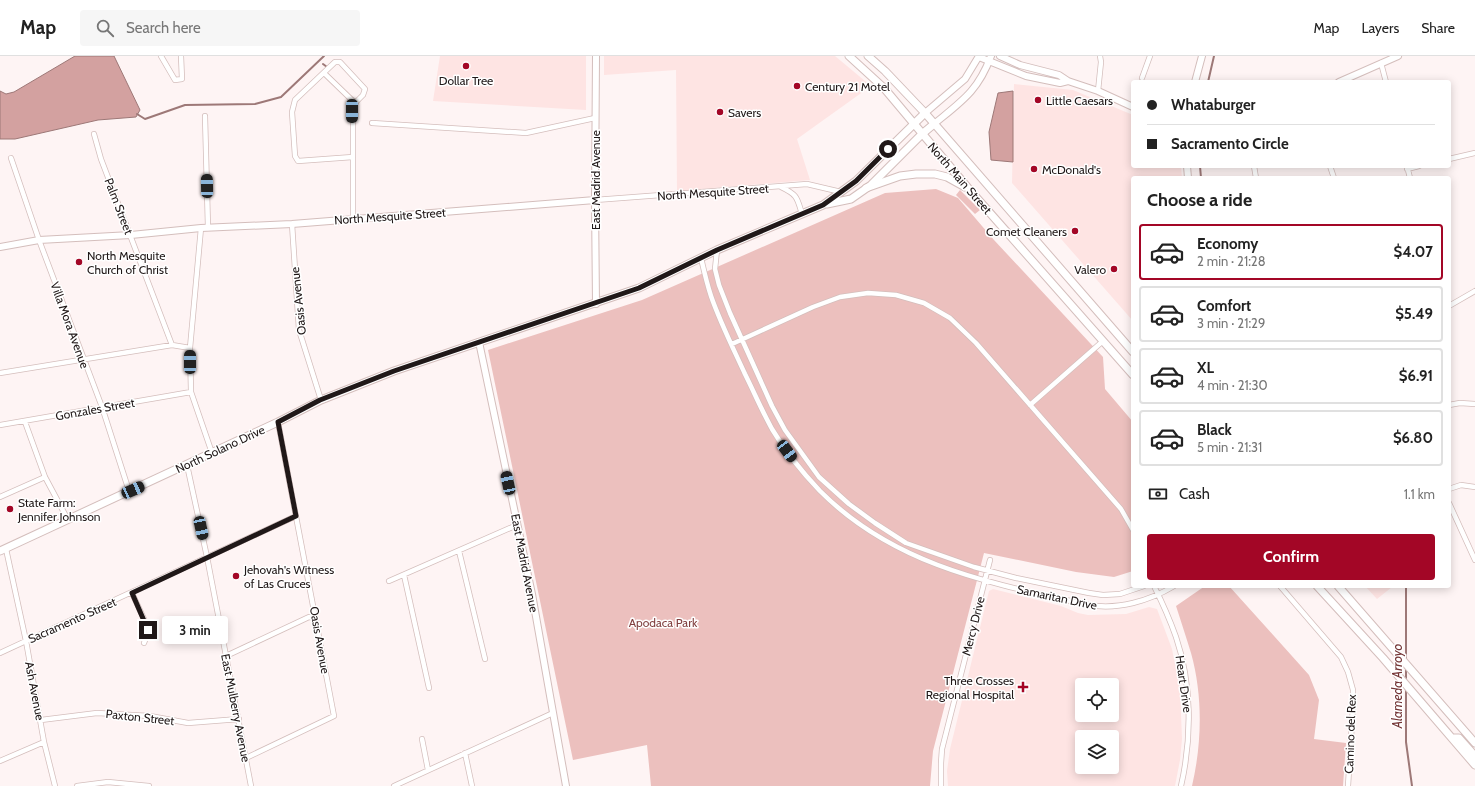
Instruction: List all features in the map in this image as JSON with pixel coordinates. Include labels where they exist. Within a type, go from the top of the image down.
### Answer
[{"type":"main road","name":"North Main Street","points":[[849,56],[884,88],[968,188],[1131,373]]},
{"type":"main road","name":"North Main Street","points":[[868,56],[885,71],[925,113],[1131,350]]},
{"type":"main road","name":"North Solano Drive","points":[[823,205],[856,181],[925,113]]},
{"type":"main road","name":"North Solano Drive","points":[[3,550],[188,465],[320,400],[394,371],[596,304],[639,288],[717,250],[823,205],[851,199],[871,185],[934,124]]},
{"type":"main road","points":[[866,188],[900,176],[916,174],[935,174],[947,177],[968,188]]},
{"type":"main road","points":[[1319,588],[1383,658],[1475,765]]},
{"type":"main road","points":[[1340,588],[1475,743]]},
{"type":"main road","points":[[1452,738],[1459,738],[1475,756]]},
{"type":"street","points":[[161,56],[174,80],[182,80],[181,56]]},
{"type":"street","name":"East Madrid Avenue","points":[[596,56],[596,304]]},
{"type":"street","points":[[1000,56],[1020,65],[1059,75],[1068,81],[1098,91],[1131,106]]},
{"type":"street","points":[[1098,91],[1101,62],[1100,56]]},
{"type":"street","points":[[1142,78],[1150,56]]},
{"type":"street","points":[[1196,80],[1202,56]]},
{"type":"street","points":[[1343,80],[1398,56]]},
{"type":"street","points":[[925,113],[965,79],[979,57],[990,59],[1026,76],[1060,83],[1068,81]]},
{"type":"street","points":[[934,124],[966,98],[976,86],[990,59]]},
{"type":"street","points":[[353,156],[302,160],[296,159],[292,108],[295,100],[335,62],[340,62],[365,89],[363,95],[355,103],[352,111],[353,156],[353,219]]},
{"type":"street","points":[[1381,63],[1385,80]]},
{"type":"street","points":[[324,73],[355,103]]},
{"type":"street","points":[[205,116],[204,228],[190,348],[191,392],[212,453]]},
{"type":"street","points":[[372,123],[526,133],[595,118]]},
{"type":"street","name":"Palm Street","points":[[94,134],[101,159],[172,344]]},
{"type":"street","points":[[1451,159],[1475,153]]},
{"type":"street","name":"Villa Mora Avenue","points":[[11,158],[39,240],[102,407],[129,491]]},
{"type":"street","name":"North Mesquite Street","points":[[0,247],[39,240],[131,235],[204,228],[292,224],[807,184],[841,192]]},
{"type":"street","name":"North Mesquite Street","points":[[781,187],[791,192],[798,198],[802,214]]},
{"type":"street","name":"Oasis Avenue","points":[[292,224],[299,330],[320,400]]},
{"type":"street","name":"Samaritan Drive","points":[[717,250],[715,263],[716,275],[724,299],[772,406],[785,430],[811,466],[819,476],[849,504],[906,543],[944,557],[987,570],[1103,595],[1120,594],[1138,588]]},
{"type":"street","name":"Samaritan Drive","points":[[701,258],[712,298],[772,429],[803,472],[838,508],[880,538],[921,559],[984,581],[1043,596],[1097,607],[1117,606],[1159,595],[1171,588]]},
{"type":"street","points":[[1451,304],[1475,291]]},
{"type":"street","points":[[732,344],[813,307],[840,297],[868,293],[896,295],[924,304],[950,318],[976,343],[1121,509],[1131,526]]},
{"type":"street","points":[[1030,405],[1103,341]]},
{"type":"street","name":"East Madrid Avenue","points":[[479,342],[532,594],[566,786]]},
{"type":"street","points":[[0,373],[172,344],[190,348]]},
{"type":"street","name":"Gonzales Street","points":[[0,425],[25,422],[191,392]]},
{"type":"street","points":[[1451,405],[1460,403],[1475,404]]},
{"type":"street","points":[[25,422],[45,477],[68,520]]},
{"type":"street","name":"Oasis Avenue","points":[[246,758],[334,716],[278,422]]},
{"type":"street","name":"East Mulberry Avenue","points":[[188,465],[251,786]]},
{"type":"street","points":[[803,472],[811,466]]},
{"type":"street","points":[[0,497],[45,477]]},
{"type":"street","points":[[1451,488],[1461,485],[1475,486]]},
{"type":"street","points":[[1451,507],[1475,560]]},
{"type":"street","name":"Sacramento Street","points":[[0,653],[296,516]]},
{"type":"street","points":[[390,581],[517,525]]},
{"type":"street","points":[[880,538],[885,530]]},
{"type":"street","name":"Ash Avenue","points":[[3,550],[26,641],[44,742],[55,786]]},
{"type":"street","points":[[459,551],[485,659]]},
{"type":"street","name":"Mercy Drive","points":[[941,786],[940,763],[942,749],[990,560]]},
{"type":"street","points":[[404,575],[429,688]]},
{"type":"street","name":"Heart Drive","points":[[1155,588],[1176,637],[1187,688],[1189,718],[1188,742],[1185,770],[1181,786]]},
{"type":"street","name":"Camino del Rex","points":[[1282,588],[1341,657],[1348,672],[1353,690],[1348,786]]},
{"type":"street","points":[[132,593],[148,630],[144,643]]},
{"type":"street","points":[[226,656],[309,617],[316,618]]},
{"type":"street","name":"Paxton Street","points":[[41,720],[97,713],[150,716],[188,723],[239,719]]},
{"type":"street","points":[[394,786],[553,713]]},
{"type":"street","points":[[422,738],[428,770]]},
{"type":"street","points":[[0,761],[44,742]]},
{"type":"street","points":[[465,753],[472,786]]},
{"type":"street","points":[[77,786],[108,782],[149,786]]},
{"type":"shaded area","points":[[75,56],[114,56],[140,110],[136,117],[98,120],[15,139],[0,139],[0,91],[6,94],[14,92]]},
{"type":"shaded area","points":[[440,56],[586,56],[586,110],[433,101]]},
{"type":"shaded area","points":[[604,56],[835,56],[871,86],[797,139],[810,180],[677,191],[676,70],[604,75]]},
{"type":"shaded area","points":[[1014,84],[1073,90],[1131,114],[1131,168],[1181,168],[1182,176],[1131,176],[1131,319],[1012,183]]},
{"type":"shaded area","points":[[1013,91],[1013,162],[991,160],[989,132],[998,93]]},
{"type":"shaded area","points":[[1367,588],[1391,588],[1377,599]]},
{"type":"shaded area","name":"Three Crosses Regional Hospital","points":[[993,589],[1061,606],[1078,613],[1088,615],[1126,614],[1149,607],[1157,609],[1172,649],[1180,690],[1182,739],[1175,786],[948,786],[947,771],[950,749],[989,591]]},
{"type":"green space","name":"Apodaca Park","points":[[936,189],[958,198],[994,240],[1103,357],[1105,389],[1131,420],[1131,572],[1114,577],[1076,572],[984,553],[933,751],[930,786],[651,786],[647,745],[573,760],[488,350],[642,300],[885,193]]},
{"type":"green space","points":[[960,190],[980,210],[975,214],[956,195]]},
{"type":"green space","points":[[1202,588],[1231,588],[1309,675],[1319,700],[1314,739],[1346,743],[1343,786],[1192,786],[1198,753],[1200,720],[1198,686],[1191,653],[1176,606]]},
{"type":"waterway","points":[[137,114],[145,119],[185,105],[255,104],[281,97],[324,56]]},
{"type":"waterway","name":"Alameda Arroyo","points":[[1208,80],[1214,56]]},
{"type":"waterway","points":[[323,64],[327,67]]},
{"type":"waterway","name":"Alameda Arroyo","points":[[1200,168],[1201,176]]},
{"type":"waterway","name":"Alameda Arroyo","points":[[1406,588],[1406,659]]},
{"type":"waterway","name":"Alameda Arroyo","points":[[1406,668],[1406,681]]},
{"type":"waterway","name":"Alameda Arroyo","points":[[1406,688],[1406,742],[1412,786]]},
{"type":"place","name":"Dollar Tree","points":[[466,66]]},
{"type":"place","name":"Century 21 Motel","points":[[797,86]]},
{"type":"place","name":"Little Caesars","points":[[1038,100]]},
{"type":"place","name":"Savers","points":[[720,112]]},
{"type":"place","name":"McDonald's","points":[[1034,169]]},
{"type":"place","name":"Comet Cleaners","points":[[1075,231]]},
{"type":"place","name":"North Mesquite Church of Christ","points":[[79,262]]},
{"type":"place","name":"Valero","points":[[1114,269]]},
{"type":"place","name":"State Farm: Jennifer Johnson","points":[[10,509]]},
{"type":"place","name":"Jehovah's Witness of Las Cruces","points":[[236,576]]},
{"type":"place","name":"Three Crosses Regional Hospital","points":[[1023,687]]},
{"type":"route","points":[[148,630],[132,593],[296,516],[278,422],[320,400],[394,371],[596,304],[639,288],[717,250],[823,205],[856,181],[888,149]]}]
